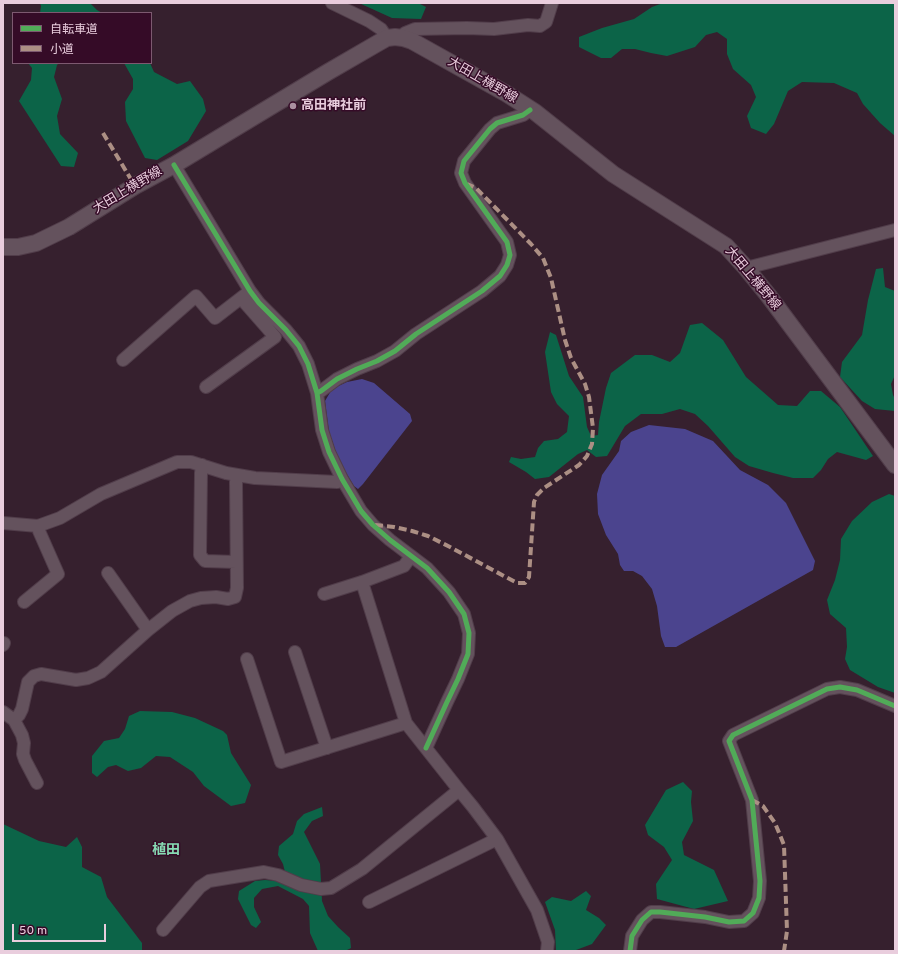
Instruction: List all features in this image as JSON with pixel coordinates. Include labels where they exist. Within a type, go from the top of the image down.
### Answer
[{"type":"main road","name":"大田上横野線","points":[[3,247],[18,247],[36,243],[69,227],[135,186],[386,38],[403,38],[412,41],[507,94],[613,174],[726,246],[768,295],[895,465]]},
{"type":"street","points":[[332,3],[369,21],[381,29],[386,38]]},
{"type":"street","points":[[403,38],[405,33],[415,29],[494,29],[528,25],[540,26],[546,22],[552,3]]},
{"type":"street","points":[[317,393],[357,368],[378,361],[395,351],[416,334],[482,291],[500,276],[508,265],[510,255],[507,242],[465,183],[461,173],[464,161],[490,128],[497,123],[523,115],[530,110]]},
{"type":"street","points":[[174,164],[246,294],[259,303],[286,330],[299,346],[308,364],[317,393],[322,430],[329,452],[342,479],[361,511],[373,525],[390,540],[427,568],[450,592],[464,614],[469,633],[468,654],[426,748]]},
{"type":"street","points":[[746,268],[895,230]]},
{"type":"street","points":[[122,360],[196,296],[215,318],[246,294]]},
{"type":"street","points":[[206,387],[275,337],[246,304],[246,294]]},
{"type":"street","points":[[3,523],[38,526],[60,518],[102,494],[177,462],[192,462],[202,466],[255,478],[337,482],[342,479]]},
{"type":"street","points":[[202,466],[200,555],[205,561],[236,562]]},
{"type":"street","points":[[14,720],[22,709],[28,682],[34,676],[41,674],[76,680],[88,678],[101,672],[148,630],[172,611],[190,601],[201,598],[216,597],[228,599],[235,597],[236,482],[238,475]]},
{"type":"street","points":[[24,602],[58,574],[38,526]]},
{"type":"street","points":[[324,594],[362,582],[404,566],[410,556]]},
{"type":"street","points":[[108,573],[148,630]]},
{"type":"street","points":[[362,582],[406,722],[474,807],[497,839],[537,910],[548,942],[547,951]]},
{"type":"street","points":[[296,652],[327,748]]},
{"type":"street","points":[[247,659],[281,762],[406,722]]},
{"type":"street","points":[[630,951],[632,936],[642,920],[651,912],[705,917],[729,922],[744,921],[753,913],[759,898],[760,881],[752,800],[729,741],[733,735],[827,689],[840,687],[857,690],[895,706]]},
{"type":"street","points":[[3,712],[14,720],[22,735],[24,743],[23,754],[37,783]]},
{"type":"street","points":[[163,930],[200,887],[209,881],[264,872],[278,875],[301,885],[321,889],[331,888],[362,869],[459,790]]},
{"type":"street","points":[[369,902],[497,839]]},
{"type":"green space","points":[[40,3],[90,3],[100,12],[40,12]]},
{"type":"green space","points":[[359,3],[418,3],[426,7],[421,19],[392,18]]},
{"type":"green space","points":[[663,3],[895,3],[895,136],[880,123],[863,104],[857,93],[834,83],[802,82],[788,91],[774,124],[766,134],[751,128],[747,116],[756,97],[751,85],[733,69],[727,54],[727,39],[717,32],[706,35],[695,47],[667,56],[635,49],[622,49],[611,58],[601,58],[579,47],[579,37],[602,28],[634,19],[652,7]]},
{"type":"green space","points":[[29,64],[58,64],[54,77],[62,99],[57,116],[60,134],[78,153],[74,167],[61,166],[19,101],[31,80],[32,68]]},
{"type":"green space","points":[[125,64],[150,64],[154,72],[177,84],[190,81],[203,99],[206,111],[188,141],[157,160],[145,158],[126,121],[125,102],[133,89],[133,79]]},
{"type":"green space","points":[[883,268],[885,287],[895,291],[895,375],[891,384],[895,399],[895,411],[875,409],[862,401],[840,377],[842,362],[862,335],[868,300],[876,269]]},
{"type":"green space","points":[[702,323],[723,340],[746,377],[778,405],[797,406],[810,391],[821,391],[840,407],[873,456],[866,460],[837,452],[828,459],[821,470],[813,478],[793,478],[749,466],[735,457],[708,426],[695,414],[680,409],[662,414],[641,414],[625,426],[607,456],[596,457],[587,450],[578,454],[549,477],[535,479],[509,462],[511,457],[521,459],[535,457],[538,448],[544,441],[558,439],[567,432],[569,416],[557,404],[551,392],[545,352],[550,332],[556,335],[569,376],[583,397],[587,427],[591,436],[598,435],[606,388],[611,373],[635,355],[652,355],[670,362],[680,353],[690,325]]},
{"type":"green space","points":[[889,494],[895,496],[895,693],[878,687],[850,670],[845,659],[847,647],[846,628],[830,614],[827,600],[835,580],[840,560],[841,539],[852,521],[872,502]]},
{"type":"green space","points":[[140,711],[172,712],[195,718],[223,731],[227,735],[231,753],[251,785],[245,803],[231,806],[204,786],[193,772],[170,757],[156,756],[141,768],[128,771],[116,765],[108,767],[97,777],[92,773],[92,756],[104,741],[119,738],[125,729],[129,716]]},
{"type":"green space","points":[[683,782],[692,791],[691,802],[693,821],[682,842],[684,855],[714,870],[728,901],[694,909],[657,899],[656,884],[672,860],[664,847],[648,835],[645,825],[666,790]]},
{"type":"green space","points":[[322,807],[323,816],[312,821],[304,832],[320,864],[322,901],[328,916],[350,938],[351,948],[345,951],[318,951],[310,933],[309,906],[303,899],[278,886],[262,889],[254,898],[254,907],[261,922],[256,928],[251,925],[238,899],[239,891],[255,881],[277,881],[285,872],[278,855],[279,846],[293,834],[297,821],[304,814]]},
{"type":"green space","points":[[3,824],[39,841],[66,847],[77,837],[82,847],[82,867],[101,877],[107,897],[142,943],[142,951],[3,951]]},
{"type":"green space","points":[[586,891],[591,896],[586,910],[599,918],[606,925],[592,944],[575,951],[556,951],[555,930],[545,902],[552,897],[571,901]]},
{"type":"shaded area","points":[[362,379],[374,383],[410,414],[412,421],[358,489],[354,486],[339,461],[329,432],[325,401],[332,389],[347,382]]},
{"type":"shaded area","points":[[649,425],[685,429],[713,441],[740,470],[768,485],[786,503],[815,561],[813,570],[676,647],[665,647],[661,636],[657,606],[652,589],[642,576],[633,571],[624,571],[620,565],[618,554],[606,535],[598,514],[597,494],[602,475],[619,451],[621,441],[631,432]]},
{"type":"marked path","points":[[103,133],[135,186]]},
{"type":"marked path","points":[[375,525],[394,527],[428,536],[517,583],[525,583],[529,577],[534,502],[537,495],[544,488],[579,465],[587,456],[592,444],[593,428],[589,397],[585,384],[571,358],[565,340],[551,278],[543,258],[476,188],[467,184]]},
{"type":"marked path","points":[[752,800],[763,806],[775,823],[784,845],[787,931],[784,951]]},
{"type":"cycle path","points":[[317,393],[337,379],[395,351],[416,334],[482,291],[500,276],[507,265],[510,255],[507,242],[465,183],[461,173],[464,161],[490,129],[497,123],[523,115],[530,110]]},
{"type":"cycle path","points":[[174,165],[250,291],[259,303],[286,330],[299,346],[308,364],[317,393],[322,430],[329,452],[342,479],[361,511],[373,525],[390,540],[427,568],[449,592],[464,614],[469,633],[468,654],[426,748]]},
{"type":"cycle path","points":[[630,951],[632,936],[642,920],[651,912],[705,917],[729,922],[744,921],[753,913],[759,898],[760,881],[752,800],[729,741],[733,735],[827,689],[840,687],[857,690],[895,706]]},
{"type":"place","name":"高田神社前","points":[[293,106]]},
{"type":"district","name":"植田","points":[[166,851]]}]
